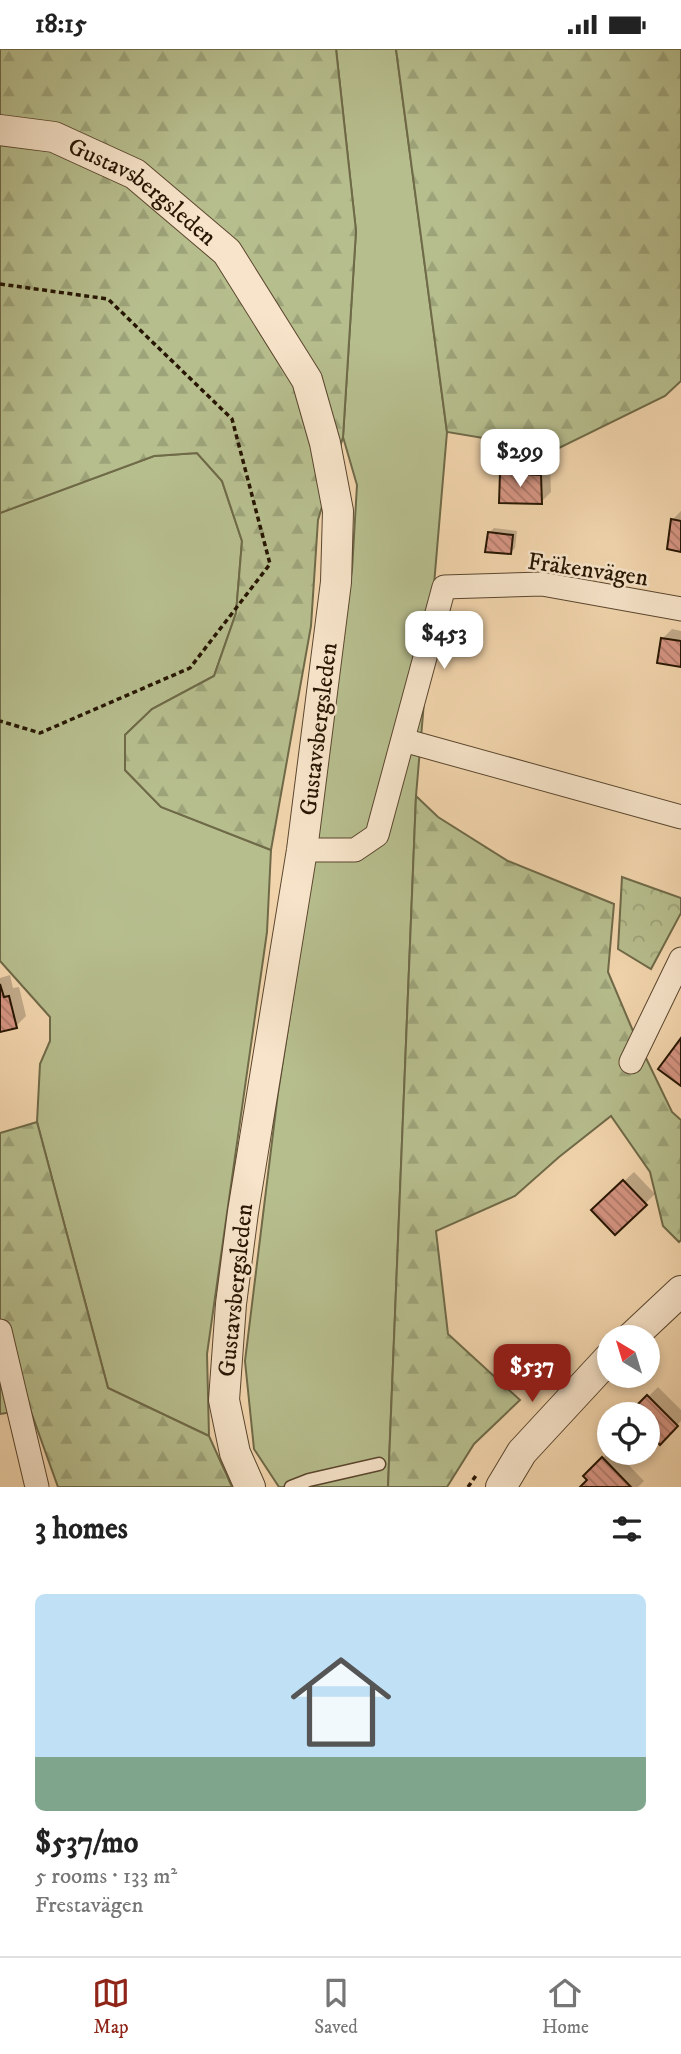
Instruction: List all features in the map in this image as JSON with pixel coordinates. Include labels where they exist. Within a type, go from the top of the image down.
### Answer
[{"type":"street","name":"Gustavsbergsleden","points":[[0,129],[54,137],[135,173],[227,252],[307,380],[325,443],[338,511],[336,582],[302,850],[243,1212],[231,1304],[223,1400],[235,1453],[250,1487]]},
{"type":"street","name":"Fräkenvägen","points":[[302,850],[355,850],[377,835],[444,587],[542,584],[681,609]]},
{"type":"street","points":[[403,740],[681,817]]},
{"type":"street","points":[[631,1062],[681,959]]},
{"type":"street","points":[[645,1325],[681,1291]]},
{"type":"street","points":[[0,1331],[37,1487]]},
{"type":"street","points":[[501,1487],[522,1452],[597,1371]]},
{"type":"lane","points":[[291,1487],[309,1480],[379,1464]]},
{"type":"path","points":[[0,284],[108,299],[232,418],[270,564],[190,668],[40,733],[0,721]]},
{"type":"green space","points":[[0,49],[336,49],[356,231],[343,437],[318,520],[311,626],[271,850],[161,807],[125,770],[125,735],[152,709],[214,676],[236,613],[242,541],[222,481],[197,453],[154,456],[0,513]]},
{"type":"green space","points":[[336,49],[396,49],[447,432],[416,796],[388,1487],[279,1487],[254,1449],[245,1361],[278,1093],[310,886],[352,570],[357,485],[343,437],[356,231]]},
{"type":"green space","points":[[396,49],[681,49],[681,381],[665,396],[555,450],[447,432]]},
{"type":"green space","points":[[197,453],[222,481],[242,541],[236,613],[214,676],[152,709],[125,735],[125,770],[161,807],[271,850],[267,932],[207,1354],[209,1436],[108,1388],[37,1122],[40,1064],[50,1041],[50,1017],[0,961],[0,513],[154,456]]},
{"type":"green space","points":[[416,796],[438,817],[508,861],[614,904],[608,972],[672,1112],[681,1120],[679,1242],[663,1226],[650,1172],[611,1116],[515,1196],[436,1231],[448,1334],[520,1400],[474,1444],[447,1487],[388,1487]]},
{"type":"green space","points":[[622,877],[681,898],[681,913],[651,969],[618,949]]},
{"type":"green space","points":[[37,1122],[108,1388],[209,1436],[232,1487],[58,1487],[30,1409],[0,1414],[0,1133]]},
{"type":"building","points":[[500,473],[541,475],[542,504],[499,503]]},
{"type":"building","points":[[671,519],[681,521],[681,552],[667,549]]},
{"type":"building","points":[[488,532],[513,535],[511,554],[485,552]]},
{"type":"building","points":[[661,638],[681,641],[681,667],[657,663]]},
{"type":"building","points":[[0,984],[4,997],[9,996],[17,1028],[0,1032]]},
{"type":"building","points":[[681,1038],[681,1086],[658,1069]]},
{"type":"building","points":[[623,1180],[647,1205],[615,1235],[591,1210]]},
{"type":"building","points":[[647,1395],[654,1402],[640,1402]]},
{"type":"building","points":[[660,1408],[678,1426],[660,1445]]},
{"type":"building","points":[[597,1462],[597,1465],[610,1465],[631,1487],[580,1487],[587,1480],[583,1476]]}]
